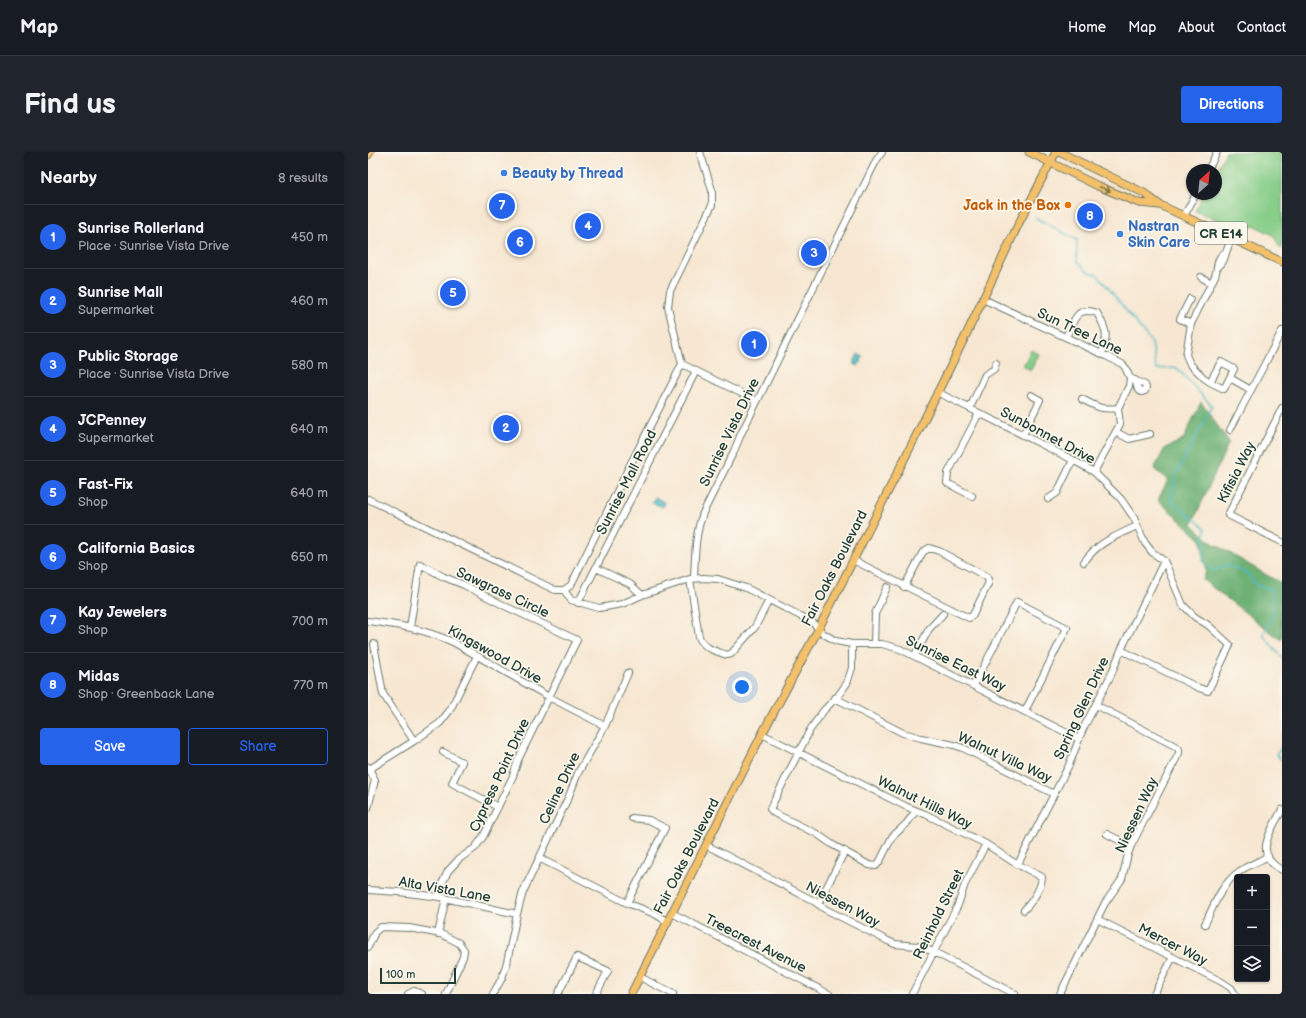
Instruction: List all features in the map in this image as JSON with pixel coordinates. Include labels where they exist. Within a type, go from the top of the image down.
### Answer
[{"type":"main road","name":"CR E14","points":[[1029,152],[1098,186],[1139,203],[1160,205]]},
{"type":"main road","name":"Fair Oaks Boulevard","points":[[631,994],[762,734],[819,628],[952,364],[1019,223],[1056,152]]},
{"type":"main road","name":"CR E14","points":[[1059,152],[1144,194],[1160,205],[1282,262]]},
{"type":"street","points":[[368,499],[555,590],[564,590],[571,585],[682,364],[668,307],[668,299],[670,291],[712,205],[712,190],[700,152]]},
{"type":"street","name":"Sunrise Vista Drive","points":[[769,600],[754,627],[731,654],[727,655],[704,646],[701,643],[692,579],[696,538],[702,512],[876,161],[882,152]]},
{"type":"street","points":[[1211,164],[1217,152]]},
{"type":"street","points":[[1184,216],[1193,200]]},
{"type":"street","points":[[1210,382],[1220,362],[1234,369],[1224,389],[1210,382],[1190,364],[1186,355],[1190,324],[1218,267],[1222,264],[1226,256],[1226,252],[1232,238]]},
{"type":"street","points":[[1201,277],[1211,283]]},
{"type":"street","name":"Sun Tree Lane","points":[[983,299],[1122,364],[1132,379],[1118,408],[1120,424],[1094,472]]},
{"type":"street","points":[[1190,299],[1180,319],[1190,324]]},
{"type":"street","points":[[1066,337],[1081,311],[1086,310],[1097,313],[1105,327],[1105,343],[1102,354]]},
{"type":"street","points":[[1230,430],[1282,331]]},
{"type":"street","points":[[970,408],[985,375],[994,369],[996,363]]},
{"type":"street","points":[[682,364],[757,402]]},
{"type":"street","name":"Sunrise Mall Road","points":[[578,603],[696,371]]},
{"type":"street","points":[[1230,378],[1251,390]]},
{"type":"street","name":"Sunbonnet Drive","points":[[937,392],[1074,460],[1094,472],[1121,500],[1148,547],[1164,561],[1183,605],[1195,617],[1208,625],[1230,645],[1208,691],[1121,650]]},
{"type":"street","points":[[1023,435],[1040,400],[1031,395]]},
{"type":"street","points":[[1082,399],[1101,409],[1106,410],[1118,408]]},
{"type":"street","name":"Kifisia Way","points":[[1282,408],[1228,515],[1282,542]]},
{"type":"street","points":[[972,496],[947,483],[948,473],[979,413]]},
{"type":"street","points":[[1116,432],[1129,439],[1150,434]]},
{"type":"street","points":[[1048,499],[1057,492],[1074,460]]},
{"type":"street","points":[[1084,562],[1091,552],[1098,546],[1137,526]]},
{"type":"street","points":[[853,560],[904,587],[969,618],[973,615],[989,582],[987,577],[939,550],[929,548],[923,552],[904,587]]},
{"type":"street","name":"Spring Glen Drive","points":[[1018,864],[1069,765],[1079,739],[1111,675],[1121,650],[1164,561]]},
{"type":"street","name":"Sawgrass Circle","points":[[410,627],[420,564],[444,577],[464,585],[577,640],[549,698]]},
{"type":"street","points":[[596,568],[630,584],[642,595]]},
{"type":"street","name":"Sunrise East Way","points":[[564,590],[569,598],[578,603],[599,608],[622,604],[642,595],[692,579],[711,578],[730,582],[812,622],[830,638],[843,643],[874,643],[891,646],[915,655],[1079,739]]},
{"type":"street","points":[[874,643],[875,614],[887,587]]},
{"type":"street","points":[[974,685],[1017,602],[1067,628],[1025,711]]},
{"type":"street","points":[[915,655],[929,629],[943,614]]},
{"type":"street","name":"Kingswood Drive","points":[[368,621],[410,627],[439,636],[477,656],[549,698],[605,726]]},
{"type":"street","points":[[374,644],[383,694],[414,741]]},
{"type":"street","points":[[852,644],[850,675],[843,690],[816,720],[770,809],[774,813],[817,834],[833,845],[870,865],[876,866],[892,837],[906,824],[916,811]]},
{"type":"street","points":[[368,808],[375,780],[369,769],[435,727],[446,715],[477,656]]},
{"type":"street","name":"Celine Drive","points":[[493,994],[502,978],[507,962],[523,892],[569,796],[574,780],[605,726],[628,673]]},
{"type":"street","name":"Cypress Point Drive","points":[[438,934],[443,898],[441,886],[448,871],[456,862],[469,853],[479,843],[514,776],[518,760],[549,698]]},
{"type":"street","name":"Walnut Villa Way","points":[[835,698],[903,732],[963,748],[1054,794]]},
{"type":"street","name":"Niessen Way","points":[[1060,994],[1109,896],[1119,885],[1122,879],[1131,846],[1178,753],[1178,749],[1175,746],[1096,705]]},
{"type":"street","name":"Walnut Hills Way","points":[[762,734],[916,811],[986,844],[1042,877],[1042,882],[1032,901],[1024,910]]},
{"type":"street","points":[[443,752],[462,762],[452,783],[498,807]]},
{"type":"street","points":[[1282,810],[1265,844],[1268,856],[1272,862],[1282,870]]},
{"type":"street","points":[[627,903],[665,828],[650,820],[632,818]]},
{"type":"street","points":[[1107,834],[1131,846]]},
{"type":"street","name":"Reinhold Street","points":[[912,994],[958,905],[965,884],[986,844]]},
{"type":"street","name":"Niessen Way","points":[[706,845],[888,941],[895,944],[916,946],[934,952],[1015,994]]},
{"type":"street","points":[[818,904],[845,851]]},
{"type":"street","points":[[1205,924],[1223,889],[1233,876],[1246,867],[1257,863],[1268,856]]},
{"type":"street","points":[[539,858],[627,903],[645,910],[668,922]]},
{"type":"street","name":"Alta Vista Lane","points":[[368,890],[399,892],[443,898],[517,914]]},
{"type":"street","name":"Treecrest Avenue","points":[[672,913],[829,994]]},
{"type":"street","name":"Mercer Way","points":[[1098,919],[1222,982],[1232,988],[1235,994]]},
{"type":"street","points":[[368,947],[375,932],[381,927],[409,928],[443,935],[459,943],[464,950],[463,957],[446,994]]},
{"type":"street","points":[[558,994],[577,957],[596,964],[608,971],[596,994]]},
{"type":"street","points":[[1154,994],[1173,957]]},
{"type":"street","points":[[640,977],[673,994]]},
{"type":"street","points":[[408,994],[414,991],[422,994]]},
{"type":"green space","points":[[1226,152],[1282,152],[1282,249],[1273,235],[1255,226],[1241,229],[1195,211],[1201,200],[1222,200],[1222,164],[1220,164]]},
{"type":"green space","points":[[1031,350],[1039,354],[1031,370],[1023,366]]},
{"type":"green space","points":[[1201,402],[1229,442],[1192,524],[1211,542],[1282,584],[1281,640],[1203,580],[1206,571],[1201,540],[1158,500],[1168,480],[1154,469],[1165,448],[1183,440]]},
{"type":"water","points":[[858,354],[863,357],[858,366],[853,364]]},
{"type":"water","points":[[655,497],[665,503],[663,507],[652,503]]},
{"type":"waterway","points":[[1036,218],[1077,240],[1077,261],[1087,271],[1098,275],[1152,343],[1156,369],[1177,368],[1212,406],[1175,477],[1171,500],[1205,528],[1203,562],[1214,571],[1227,565],[1247,573],[1257,586],[1271,588],[1273,615],[1263,635],[1282,658]]},
{"type":"waterway","points":[[1282,747],[1276,755],[1282,760]]},
{"type":"place","name":"Beauty by Thread","points":[[504,173]]},
{"type":"place","name":"Jack in the Box","points":[[1068,205]]},
{"type":"place","name":"Kay Jewelers","points":[[502,206]]},
{"type":"place","name":"Midas","points":[[1090,216]]},
{"type":"place","name":"JCPenney","points":[[588,226]]},
{"type":"place","name":"Nastran Skin Care","points":[[1120,234]]},
{"type":"place","name":"California Basics","points":[[520,242]]},
{"type":"place","name":"Public Storage","points":[[814,253]]},
{"type":"place","name":"Fast-Fix","points":[[453,293]]},
{"type":"place","name":"Sunrise Rollerland","points":[[754,344]]},
{"type":"place","name":"Sunrise Mall","points":[[506,428]]}]
